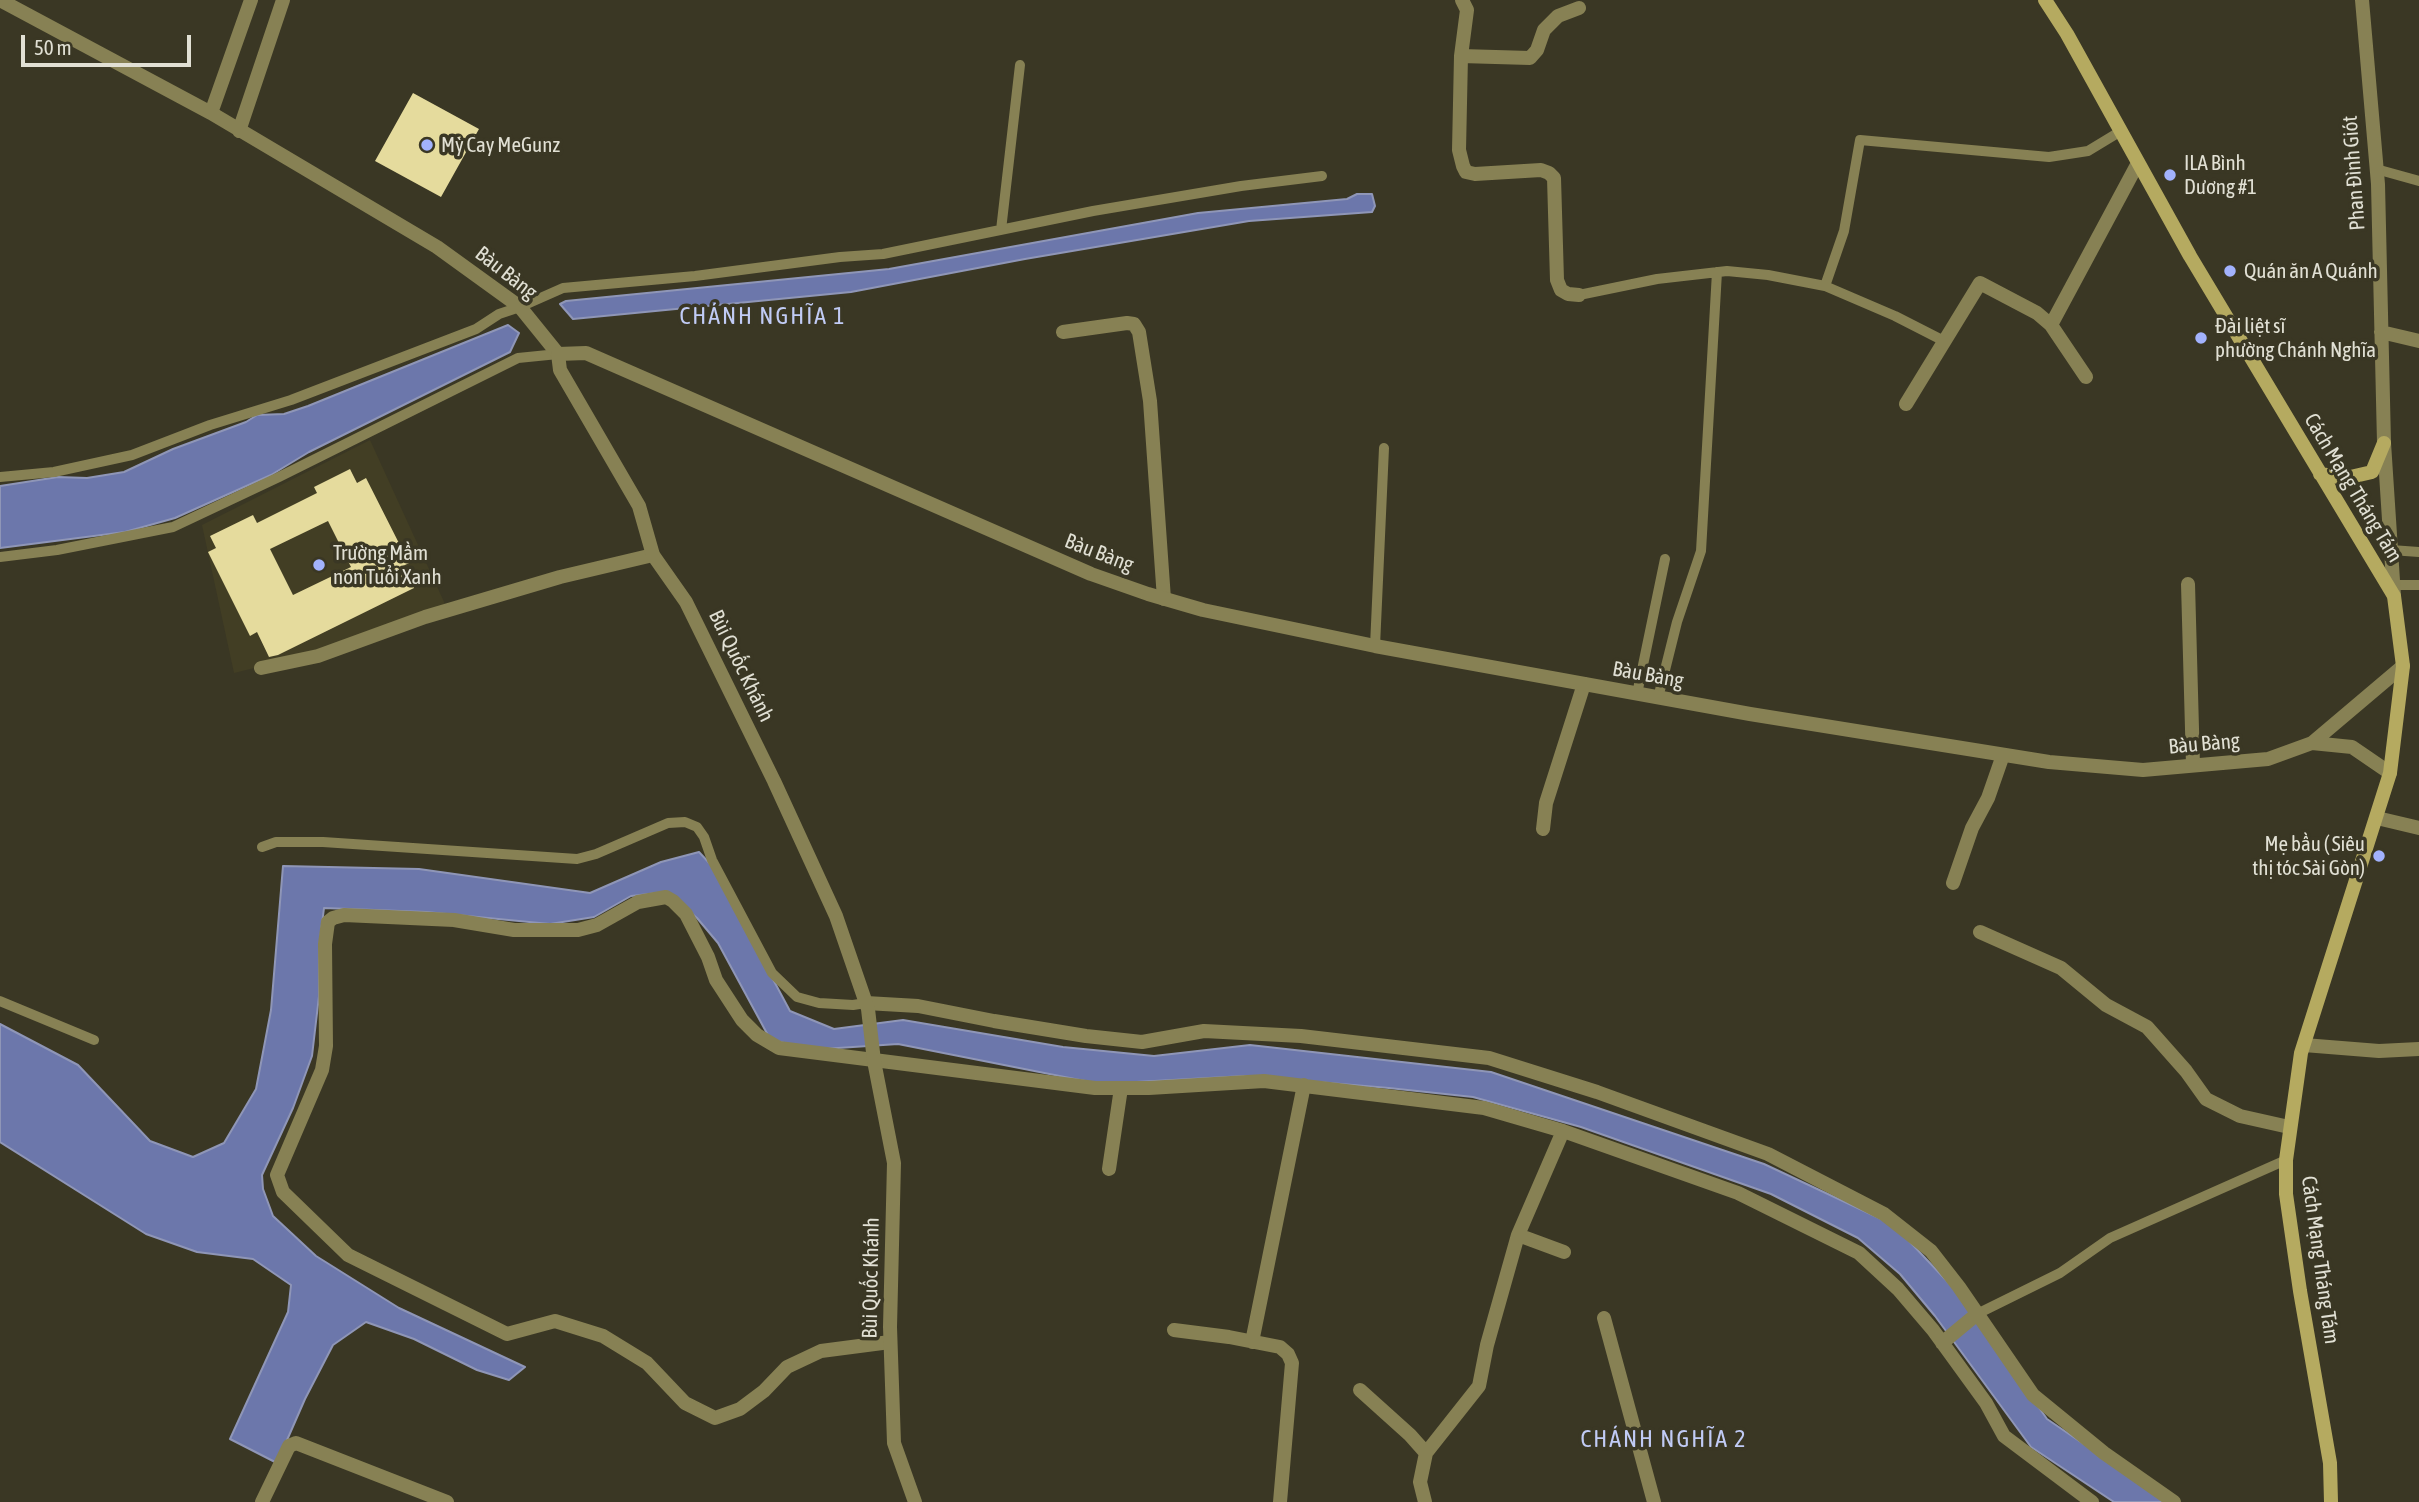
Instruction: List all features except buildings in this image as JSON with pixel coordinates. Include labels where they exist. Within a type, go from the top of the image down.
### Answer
[{"type":"main road","name":"Cách Mạng Tháng Tám","points":[[2045,0],[2190,256],[2393,591],[2403,666],[2390,773],[2304,1045],[2289,1127],[2286,1160],[2286,1194],[2330,1463],[2331,1502]]},
{"type":"main road","points":[[2320,474],[2346,478],[2372,472],[2384,443]]},
{"type":"street","name":"Bàu Bàng","points":[[0,0],[211,113],[436,247],[520,307],[558,354],[586,353],[1091,574],[1164,599],[1203,610],[1376,646],[1658,698],[2049,762],[2143,770],[2268,759],[2312,744]]},
{"type":"street","points":[[211,113],[250,0]]},
{"type":"street","points":[[239,131],[283,0]]},
{"type":"street","points":[[1462,0],[1467,10],[1461,56],[1459,150],[1462,166],[1466,172],[1475,174],[1541,170],[1554,178],[1557,280],[1561,289],[1568,294],[1579,295]]},
{"type":"street","name":"Phan Đình Giót","points":[[2362,0],[2376,169],[2384,443],[2393,591]]},
{"type":"street","points":[[1461,56],[1530,58],[1537,50],[1544,30],[1558,16],[1579,8]]},
{"type":"street","points":[[2051,325],[2138,163]]},
{"type":"street","points":[[1906,404],[1980,283],[2037,313],[2051,325],[2086,377]]},
{"type":"street","points":[[1063,332],[1127,323],[1134,324],[1139,332],[1151,414],[1164,599]]},
{"type":"street","points":[[2381,332],[2419,341]]},
{"type":"street","name":"Bùi Quốc Khánh","points":[[558,354],[560,370],[639,506],[653,555],[686,602],[774,781],[836,916],[867,1006],[873,1057],[894,1163],[890,1342],[894,1443],[915,1502]]},
{"type":"street","points":[[261,668],[318,656],[425,617],[560,578],[653,555]]},
{"type":"street","points":[[2188,584],[2193,765]]},
{"type":"street","points":[[2312,744],[2403,666]]},
{"type":"street","points":[[1543,829],[1546,803],[1584,684]]},
{"type":"street","points":[[2312,744],[2352,747],[2390,773]]},
{"type":"street","points":[[1953,883],[1972,828],[1989,798],[2003,755]]},
{"type":"street","points":[[2377,818],[2419,828]]},
{"type":"street","points":[[890,1342],[821,1351],[787,1367],[764,1391],[740,1409],[715,1418],[685,1403],[647,1363],[603,1336],[555,1321],[507,1334],[348,1255],[283,1192],[276,1175],[322,1070],[326,1046],[328,922],[344,915],[454,920],[514,930],[578,930],[597,925],[638,902],[666,897],[686,914],[708,957],[716,980],[742,1020],[757,1035],[779,1048],[873,1057],[1095,1088],[1264,1081],[1484,1108],[1563,1131],[1738,1193],[1859,1254],[1898,1289],[1942,1343],[1986,1404],[2004,1436],[2092,1502]]},
{"type":"street","points":[[1980,932],[2061,968],[2106,1005],[2147,1027],[2186,1071],[2206,1099],[2240,1116],[2289,1127]]},
{"type":"street","points":[[867,1006],[918,1006],[1046,1030],[1142,1042],[1204,1031],[1287,1035],[1489,1058],[1597,1092],[1756,1150],[1884,1214],[1930,1251],[1978,1314],[2033,1395],[2104,1453],[2174,1502]]},
{"type":"street","points":[[2304,1045],[2379,1051],[2419,1049]]},
{"type":"street","points":[[1252,1342],[1304,1086]]},
{"type":"street","points":[[1109,1168],[1121,1088]]},
{"type":"street","points":[[1425,1502],[1419,1482],[1426,1453],[1479,1386],[1487,1345],[1518,1235],[1563,1131]]},
{"type":"street","points":[[1518,1235],[1564,1252]]},
{"type":"street","points":[[1942,1343],[1978,1314]]},
{"type":"street","points":[[1604,1318],[1654,1502]]},
{"type":"street","points":[[1174,1330],[1280,1347],[1288,1354],[1292,1363],[1280,1502]]},
{"type":"street","points":[[1360,1390],[1426,1453]]},
{"type":"street","points":[[262,1502],[289,1446],[302,1443],[447,1502]]},
{"type":"lane","points":[[1001,230],[1020,65]]},
{"type":"lane","points":[[1825,286],[1844,231],[1860,140],[2057,157],[2088,152],[2121,131]]},
{"type":"lane","points":[[2376,169],[2419,181]]},
{"type":"lane","points":[[0,477],[54,472],[132,455],[210,425],[291,400],[476,329],[499,314],[563,288],[883,254],[1093,211],[1214,190],[1322,176]]},
{"type":"lane","points":[[1658,698],[1677,622],[1700,551],[1717,272]]},
{"type":"lane","points":[[1579,295],[1620,285],[1717,272],[1768,275],[1825,286],[1895,316],[1944,341]]},
{"type":"lane","points":[[0,557],[57,550],[173,527],[519,358],[558,354]]},
{"type":"lane","points":[[1376,646],[1384,448]]},
{"type":"lane","points":[[2391,550],[2419,552]]},
{"type":"lane","points":[[1637,694],[1665,559]]},
{"type":"lane","points":[[2393,591],[2419,585]]},
{"type":"lane","points":[[262,847],[276,842],[323,842],[577,859],[596,854],[668,823],[685,822],[696,827],[704,837],[712,860],[772,973],[797,997],[819,1003],[867,1006]]},
{"type":"lane","points":[[0,1001],[94,1040]]},
{"type":"lane","points":[[1978,1314],[2060,1273],[2110,1238],[2286,1160]]},
{"type":"shaded area","name":"Trường Mầm non Tuổi Xanh","points":[[370,440],[445,604],[319,652],[234,673],[202,525]]},
{"type":"water","points":[[1357,194],[1372,194],[1375,206],[1372,212],[1249,221],[851,292],[573,319],[560,304],[566,301],[889,269],[1198,213],[1347,199]]},
{"type":"water","points":[[508,325],[519,333],[510,352],[309,452],[271,475],[175,518],[125,532],[0,548],[0,486],[58,477],[87,478],[124,472],[173,449],[246,422],[257,415],[284,414],[308,406]]},
{"type":"water","points":[[699,852],[713,867],[790,1011],[834,1029],[903,1020],[1063,1047],[1154,1056],[1250,1045],[1491,1072],[1764,1164],[1894,1225],[1962,1297],[2047,1419],[2169,1502],[2114,1502],[2031,1447],[1935,1316],[1900,1274],[1858,1238],[1771,1194],[1581,1127],[1473,1097],[1245,1076],[1100,1084],[898,1044],[808,1050],[770,1039],[718,943],[697,918],[667,892],[631,896],[594,917],[550,924],[426,912],[324,908],[319,948],[319,996],[312,1056],[293,1108],[262,1175],[263,1189],[273,1216],[316,1256],[399,1308],[525,1367],[509,1380],[477,1370],[414,1339],[366,1322],[333,1345],[275,1462],[230,1439],[288,1312],[291,1285],[253,1259],[197,1252],[146,1234],[0,1142],[0,1024],[78,1065],[150,1141],[193,1157],[224,1143],[256,1089],[271,1010],[283,866],[419,869],[590,893],[661,862]]},
{"type":"place","name":"Mỳ Cay MeGunz","points":[[427,145]]},
{"type":"place","name":"ILA Bình Dương #1","points":[[2170,175]]},
{"type":"place","name":"Quán ăn A Quánh","points":[[2230,271]]},
{"type":"place","name":"Đài liệt sĩ phường Chánh Nghĩa","points":[[2201,338]]},
{"type":"place","name":"Trường Mầm non Tuổi Xanh","points":[[319,565]]},
{"type":"place","name":"Mẹ bầu ( Siêu thị tóc Sài Gòn)","points":[[2379,856]]},
{"type":"district","name":"CHÁNH NGHĨA 1","points":[[763,316]]},
{"type":"district","name":"CHÁNH NGHĨA 2","points":[[1664,1439]]}]
